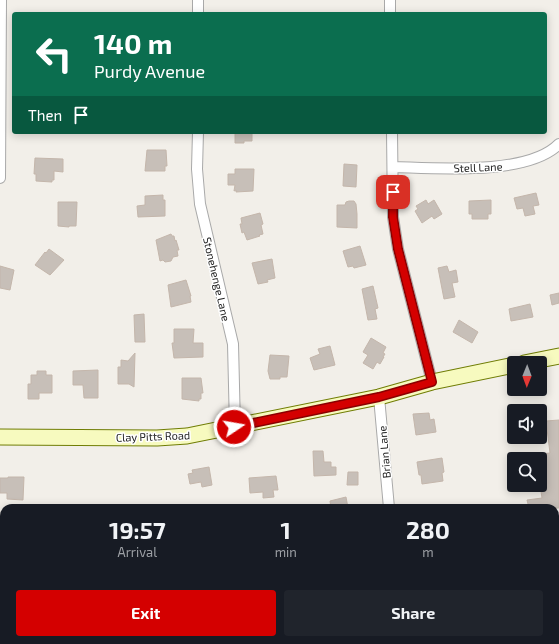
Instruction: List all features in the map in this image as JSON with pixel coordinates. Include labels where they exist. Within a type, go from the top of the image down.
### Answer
[{"type":"street","points":[[0,178],[1,0]]},
{"type":"street","points":[[198,0],[198,12]]},
{"type":"street","points":[[390,0],[390,12]]},
{"type":"street","name":"Stonehenge Lane","points":[[198,134],[200,204],[233,344],[235,371],[234,427]]},
{"type":"street","points":[[392,134],[393,217],[398,249],[432,382]]},
{"type":"street","name":"Stell Lane","points":[[393,167],[497,167],[516,165],[539,157],[559,144]]},
{"type":"street","points":[[547,358],[559,356]]},
{"type":"street","name":"Clay Pitts Road","points":[[0,437],[157,438],[187,436],[379,397],[432,382],[507,366]]},
{"type":"street","name":"Brian Lane","points":[[379,397],[389,504]]},
{"type":"building","points":[[235,134],[252,134],[252,141],[235,143]]},
{"type":"building","points":[[147,150],[166,150],[167,166],[165,166],[165,171],[145,171]]},
{"type":"building","points":[[35,158],[63,159],[63,172],[54,171],[54,180],[52,180],[52,182],[36,181],[36,174],[34,174]]},
{"type":"building","points":[[344,164],[357,165],[356,187],[343,186]]},
{"type":"building","points":[[235,169],[254,169],[253,191],[236,192],[236,190],[234,191],[235,185],[228,185],[228,174],[235,174]]},
{"type":"building","points":[[536,193],[539,205],[533,206],[535,214],[525,216],[523,208],[517,209],[514,198]]},
{"type":"building","points":[[163,195],[163,200],[165,200],[165,216],[138,217],[137,206],[145,205],[145,196]]},
{"type":"building","points":[[426,200],[428,204],[434,200],[442,214],[434,219],[432,216],[422,223],[415,211],[418,209],[416,206]]},
{"type":"building","points":[[491,200],[491,214],[488,214],[488,219],[472,219],[472,214],[469,214],[469,201]]},
{"type":"building","points":[[354,201],[356,204],[357,228],[337,227],[337,205],[345,205],[346,202]]},
{"type":"building","points":[[58,202],[77,202],[76,226],[58,226]]},
{"type":"building","points":[[260,213],[263,224],[261,225],[263,234],[247,240],[244,232],[242,233],[240,224],[242,224],[241,218]]},
{"type":"building","points":[[171,234],[174,236],[175,241],[176,240],[179,250],[177,250],[178,256],[173,257],[171,261],[160,261],[156,240]]},
{"type":"building","points":[[360,246],[366,265],[354,268],[353,266],[348,267],[343,251]]},
{"type":"building","points":[[49,249],[64,260],[50,275],[35,265]]},
{"type":"building","points":[[272,259],[275,278],[267,280],[268,282],[258,284],[252,263]]},
{"type":"building","points":[[0,266],[14,270],[10,290],[0,288]]},
{"type":"building","points":[[447,266],[449,272],[456,270],[458,282],[452,283],[455,297],[444,299],[438,268]]},
{"type":"building","points":[[186,280],[191,296],[191,302],[171,307],[168,285]]},
{"type":"building","points":[[373,286],[378,308],[375,309],[377,319],[368,320],[362,289]]},
{"type":"building","points":[[559,293],[559,303],[552,305],[550,295]]},
{"type":"building","points":[[530,304],[533,317],[511,321],[509,309]]},
{"type":"building","points":[[144,314],[145,342],[135,342],[134,315]]},
{"type":"building","points":[[459,320],[478,332],[472,343],[453,332]]},
{"type":"building","points":[[174,329],[194,329],[193,343],[203,343],[203,357],[174,358],[172,343],[174,343]]},
{"type":"building","points":[[371,338],[386,347],[383,353],[385,354],[384,357],[380,364],[377,362],[373,369],[363,363],[368,355],[363,352]]},
{"type":"building","points":[[330,346],[335,365],[314,370],[310,358],[320,354],[318,349]]},
{"type":"building","points":[[135,353],[134,387],[129,384],[118,384],[118,367],[121,367],[121,360],[128,361]]},
{"type":"building","points":[[270,355],[289,356],[287,377],[270,379],[268,371]]},
{"type":"building","points":[[98,370],[98,398],[84,398],[83,385],[73,385],[73,371]]},
{"type":"building","points":[[37,371],[46,371],[46,375],[52,375],[52,393],[39,393],[39,399],[28,399],[28,384],[31,384],[31,375],[37,375]]},
{"type":"building","points":[[182,378],[201,378],[203,393],[201,393],[201,399],[199,399],[199,401],[182,399]]},
{"type":"building","points":[[429,413],[430,420],[434,419],[436,432],[416,435],[413,414]]},
{"type":"building","points":[[559,420],[559,504],[528,504],[527,500],[542,498],[541,492],[547,492],[547,453],[550,453],[547,421]]},
{"type":"building","points":[[313,451],[323,451],[324,462],[331,462],[331,467],[336,467],[336,475],[314,476]]},
{"type":"building","points":[[442,458],[444,472],[442,473],[443,481],[422,484],[417,462]]},
{"type":"building","points":[[209,467],[212,485],[202,487],[201,482],[190,484],[188,474],[193,473],[192,470]]},
{"type":"building","points":[[348,472],[358,472],[358,485],[347,485]]},
{"type":"building","points":[[276,476],[278,490],[273,490],[274,497],[263,498],[263,492],[250,493],[249,478]]},
{"type":"building","points":[[24,477],[23,500],[7,499],[7,493],[0,493],[0,478]]},
{"type":"building","points":[[346,497],[347,504],[330,504],[330,501]]},
{"type":"route","points":[[234,427],[379,397],[432,382],[398,249],[393,217],[393,192]]}]
